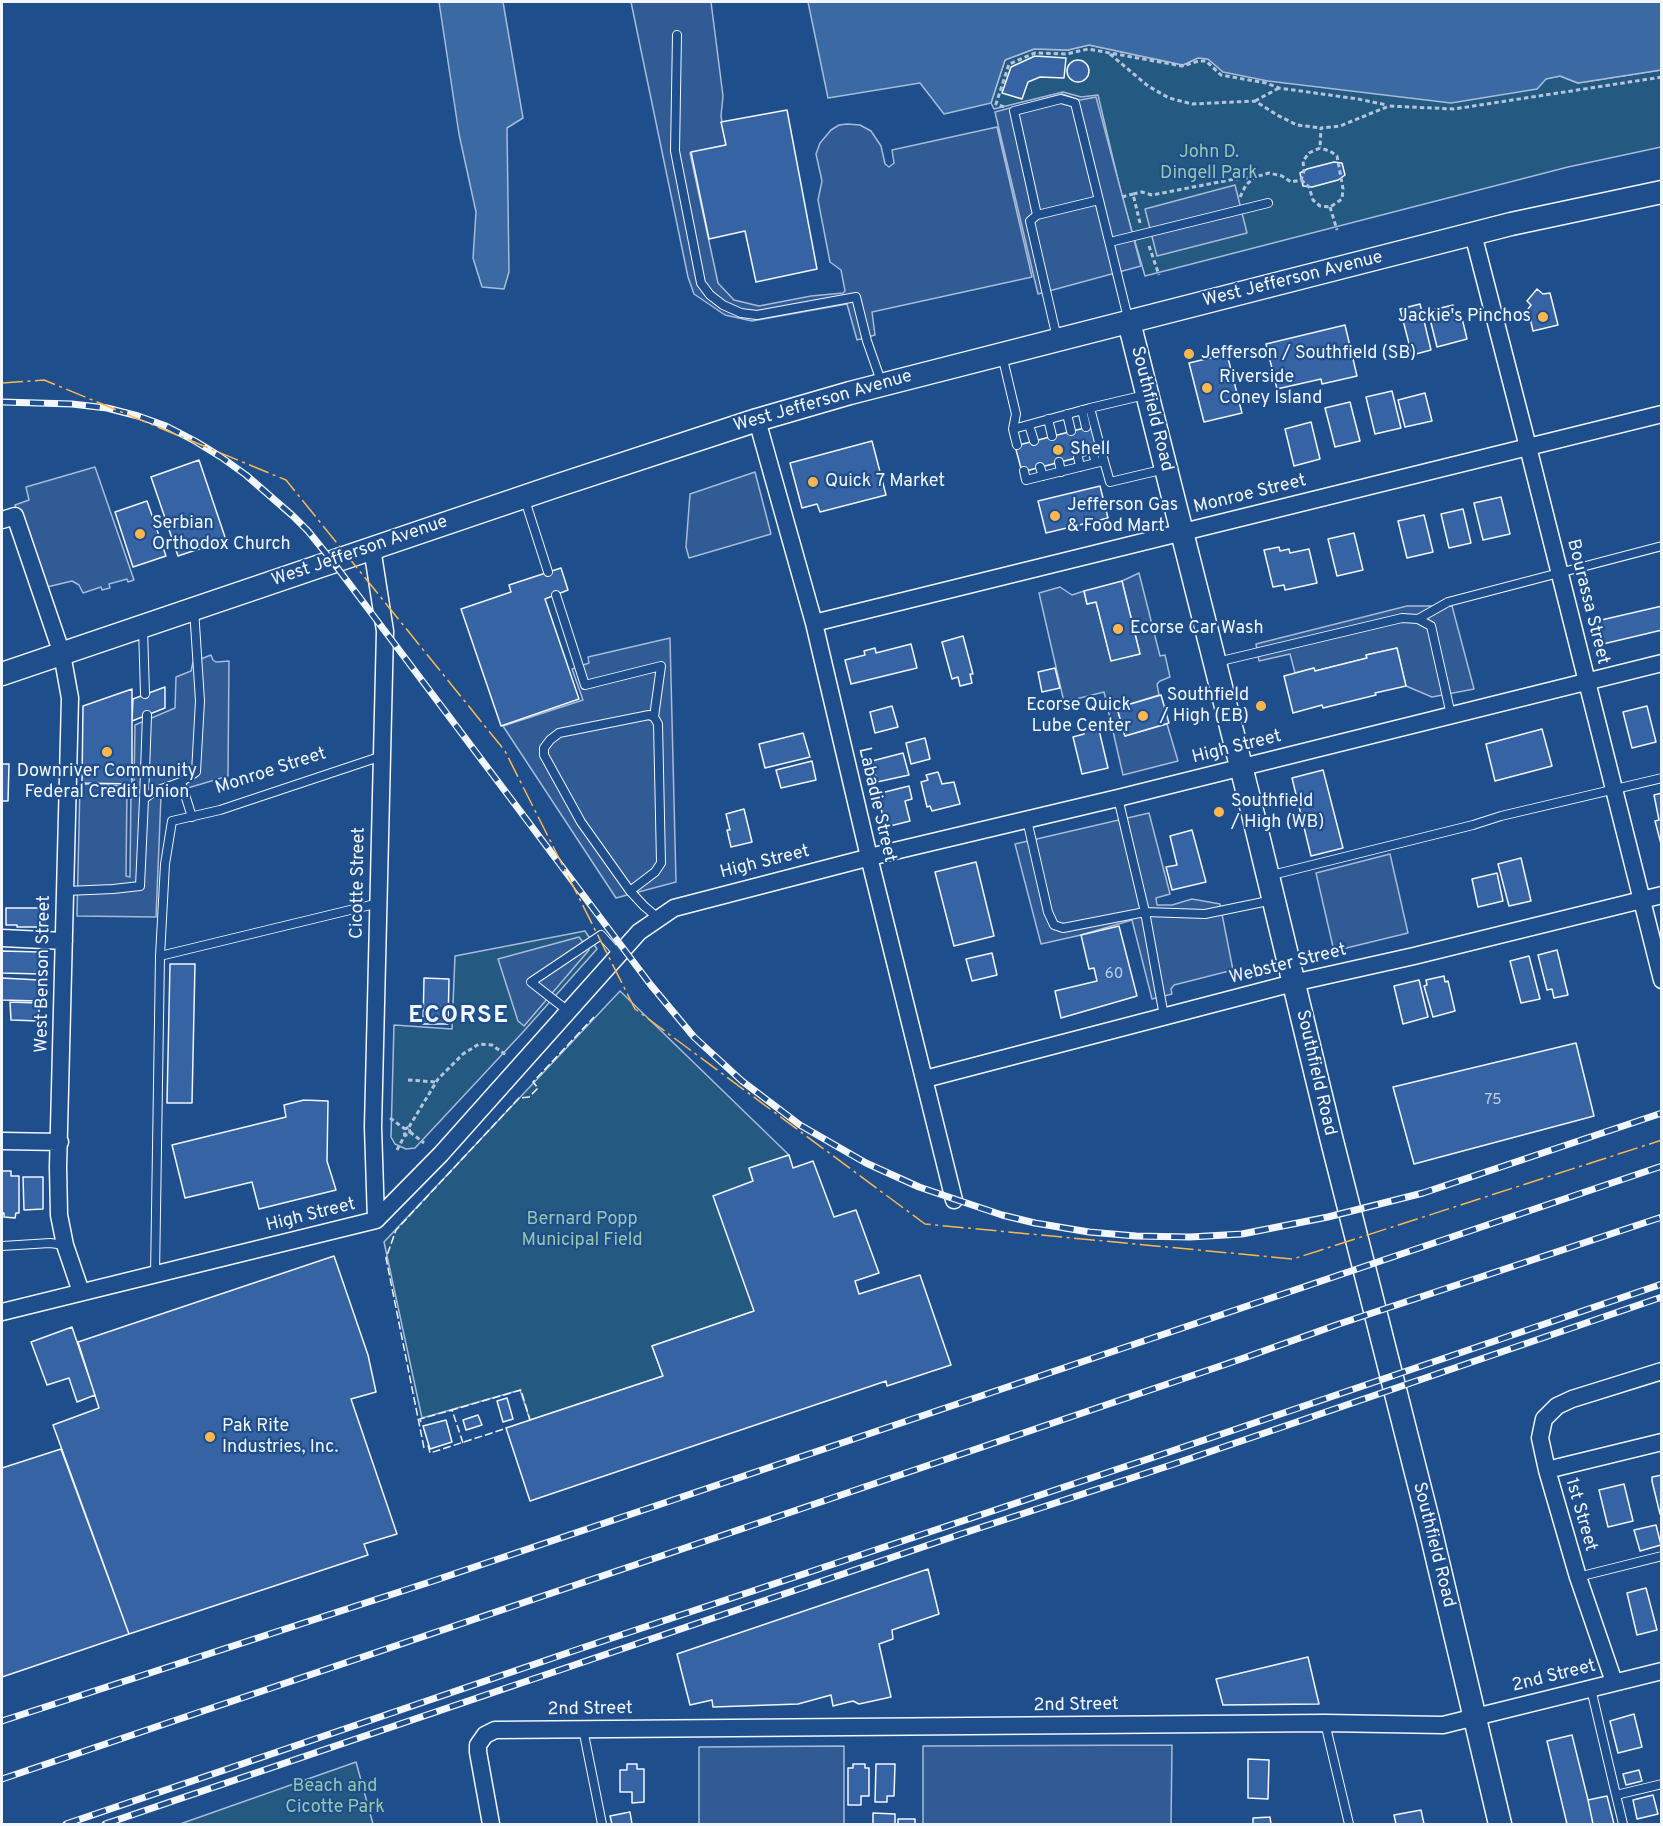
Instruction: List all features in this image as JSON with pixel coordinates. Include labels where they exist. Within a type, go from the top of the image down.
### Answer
[{"type":"main road","name":"West Jefferson Avenue","points":[[2,674],[524,496],[757,420],[882,385],[1511,224],[1662,192]]},
{"type":"main road","name":"Southfield Road","points":[[1129,322],[1274,900],[1330,1137],[1428,1520],[1500,1824]]},
{"type":"street","name":"Bourassa Street","points":[[1473,234],[1662,980]]},
{"type":"street","name":"Monroe Street","points":[[814,622],[1662,414]]},
{"type":"street","name":"Labadie Street","points":[[757,420],[814,622],[868,857],[954,1200]]},
{"type":"street","name":"West Benson Street","points":[[8,518],[62,654],[70,698],[59,1215],[65,1245],[81,1292]]},
{"type":"street","name":"Cicotte Street","points":[[372,548],[385,632],[373,1127],[376,1220]]},
{"type":"street","name":"High Street","points":[[2,1312],[376,1220],[441,1154],[639,932],[674,908],[868,857],[1118,798],[1662,663]]},
{"type":"street","name":"Webster Street","points":[[925,1079],[1293,982],[1414,956],[1662,895]]},
{"type":"street","points":[[2,938],[64,941]]},
{"type":"street","points":[[2,1141],[60,1142]]},
{"type":"street","points":[[1546,1470],[1540,1438],[1544,1419],[1557,1407],[1572,1399],[1662,1371]]},
{"type":"street","name":"1st Street","points":[[1614,1682],[1578,1577],[1546,1470],[1662,1442]]},
{"type":"street","name":"2nd Street","points":[[491,1824],[478,1745],[485,1735],[495,1730],[1325,1723],[1443,1725],[1662,1671]]},
{"type":"lane","points":[[677,35],[675,151],[701,283],[723,306],[741,313],[757,315],[856,297],[867,341],[882,385]]},
{"type":"lane","points":[[1037,215],[1014,111],[1061,99],[1075,103],[1129,322]]},
{"type":"lane","points":[[1058,341],[1030,221],[1037,215],[1099,200]]},
{"type":"lane","points":[[1110,242],[1268,203]]},
{"type":"lane","points":[[1002,354],[1016,414],[1013,429],[1017,445]]},
{"type":"lane","points":[[1013,429],[1147,394]]},
{"type":"lane","points":[[1086,409],[1086,427]]},
{"type":"lane","points":[[1086,409],[1100,462]]},
{"type":"lane","points":[[1067,414],[1071,431]]},
{"type":"lane","points":[[1048,419],[1052,436]]},
{"type":"lane","points":[[1029,424],[1034,441]]},
{"type":"lane","points":[[1093,453],[1110,482],[1166,469]]},
{"type":"lane","points":[[1077,457],[1080,467]]},
{"type":"lane","points":[[1059,462],[1061,472]]},
{"type":"lane","points":[[1024,471],[1026,480],[1100,462]]},
{"type":"lane","points":[[1040,467],[1042,476]]},
{"type":"lane","points":[[524,496],[548,572]]},
{"type":"lane","points":[[1215,663],[1402,618],[1418,618],[1448,602],[1662,546]]},
{"type":"lane","points":[[556,595],[585,685],[661,666],[654,717],[658,724],[661,863],[655,872],[630,891]]},
{"type":"lane","points":[[144,799],[153,792],[181,782],[196,772],[200,700],[194,609]]},
{"type":"lane","points":[[1418,618],[1431,626],[1451,715]]},
{"type":"lane","points":[[143,627],[146,694]]},
{"type":"lane","points":[[66,891],[113,890],[140,886],[147,715]]},
{"type":"lane","points":[[654,717],[649,716],[559,733],[544,748],[544,755],[575,812],[630,891],[658,918]]},
{"type":"lane","name":"Monroe Street","points":[[160,956],[165,864],[172,821],[220,810],[382,756]]},
{"type":"lane","points":[[1268,876],[1501,816],[1662,778]]},
{"type":"lane","points":[[181,782],[192,816]]},
{"type":"lane","points":[[1118,798],[1145,912],[1164,1016]]},
{"type":"lane","points":[[1027,820],[1048,912],[1054,925],[1063,928],[1145,912],[1205,914],[1274,900]]},
{"type":"lane","points":[[155,1275],[160,956],[379,903]]},
{"type":"lane","points":[[568,1011],[531,982],[601,935],[619,955]]},
{"type":"lane","points":[[2,1245],[65,1245]]},
{"type":"lane","points":[[1578,1577],[1662,1556]]},
{"type":"lane","points":[[1591,1689],[1623,1824]]},
{"type":"lane","points":[[1325,1723],[1349,1824]]},
{"type":"lane","points":[[583,1729],[602,1824]]},
{"type":"lane","points":[[1616,1795],[1662,1784]]},
{"type":"path","points":[[1014,111],[996,104],[1009,64],[1035,53],[1066,54],[1088,49],[1182,66],[1199,61],[1206,62],[1221,75],[1266,83],[1279,88],[1358,99],[1389,106],[1454,109],[1662,77]]},
{"type":"path","points":[[1108,53],[1148,86],[1169,98],[1192,104],[1255,101],[1279,88]]},
{"type":"path","points":[[1255,101],[1297,125],[1321,128],[1340,126],[1389,106]]},
{"type":"path","points":[[1320,148],[1321,128]]},
{"type":"path","points":[[1320,148],[1330,151],[1337,156],[1339,162],[1343,189],[1342,199],[1330,207],[1320,206],[1313,200],[1309,187],[1302,180],[1303,161],[1309,153],[1320,148]]},
{"type":"path","points":[[1122,197],[1142,192],[1152,195],[1269,173],[1282,176],[1291,182],[1302,180]]},
{"type":"path","points":[[1239,210],[1241,195],[1246,185],[1255,177]]},
{"type":"path","points":[[1133,194],[1144,234],[1160,275]]},
{"type":"path","points":[[1330,207],[1337,230]]},
{"type":"path","points":[[397,1150],[405,1135],[409,1135],[408,1129],[436,1082],[463,1054],[479,1044],[492,1045],[506,1055]]},
{"type":"path","points":[[408,1080],[436,1082]]},
{"type":"path","points":[[388,1117],[408,1129],[424,1143]]},
{"type":"green space","name":"John D. Dingell Park","points":[[1089,45],[1183,65],[1198,58],[1208,59],[1223,72],[1537,89],[1545,79],[1560,76],[1578,83],[1661,70],[1661,147],[1568,167],[1145,276],[1122,197],[1098,95],[1081,97],[1063,92],[994,109],[991,103],[1005,60],[1034,49],[1068,50]]},
{"type":"green space","points":[[585,931],[597,949],[523,1032],[415,1148],[406,1149],[395,1144],[391,1137],[394,1025],[452,1029],[455,956]]},
{"type":"green space","name":"Bernard Popp Municipal Field","points":[[620,991],[789,1155],[749,1169],[753,1181],[754,1311],[652,1346],[663,1376],[530,1420],[520,1390],[422,1418],[384,1242]]},
{"type":"green space","name":"Beach and Cicotte Park","points":[[356,1762],[373,1824],[180,1824]]},
{"type":"shaded area","points":[[439,2],[503,2],[523,118],[507,128],[509,272],[504,289],[482,287],[473,258],[476,212],[459,134]]},
{"type":"shaded area","points":[[631,2],[711,2],[723,96],[721,116],[726,145],[690,153],[718,283],[734,300],[759,306],[845,291],[841,270],[830,262],[818,200],[822,181],[816,154],[820,143],[831,130],[839,125],[847,124],[860,125],[871,131],[881,146],[885,164],[889,167],[894,163],[892,150],[997,127],[1032,277],[872,312],[875,335],[857,340],[847,304],[752,321],[725,315],[694,294],[688,277]]},
{"type":"shaded area","points":[[808,2],[1661,2],[1661,70],[1578,83],[1560,76],[1546,79],[1537,89],[1451,103],[1268,81],[1223,72],[1208,59],[1198,58],[1183,65],[1089,45],[1068,50],[1034,49],[1005,60],[991,103],[944,114],[920,83],[828,98]]},
{"type":"shaded area","points":[[1062,94],[1080,100],[1096,97],[1141,266],[1038,294],[995,112]]},
{"type":"shaded area","points":[[1235,185],[1247,233],[1157,256],[1145,209]]},
{"type":"shaded area","points":[[95,467],[134,580],[128,582],[127,579],[109,584],[110,588],[102,590],[101,587],[83,593],[79,585],[72,581],[47,587],[15,505],[29,500],[26,487]]},
{"type":"shaded area","points":[[755,472],[771,534],[689,558],[686,547],[690,494]]},
{"type":"shaded area","points":[[1139,573],[1160,656],[1165,655],[1170,677],[1157,684],[1159,695],[1117,708],[1125,736],[1167,724],[1178,761],[1123,775],[1104,692],[1064,702],[1039,593],[1060,587],[1072,595],[1084,591],[1087,604],[1096,602],[1111,660],[1140,654],[1122,581]]},
{"type":"shaded area","points":[[1407,606],[1452,606],[1474,689],[1432,697],[1406,686],[1397,648],[1315,671],[1314,668],[1295,673],[1290,654],[1259,661],[1256,644]]},
{"type":"shaded area","points":[[670,638],[676,882],[616,898],[503,726],[583,700],[572,669],[589,663],[588,657]]},
{"type":"shaded area","points":[[211,655],[216,662],[229,661],[228,776],[161,796],[156,917],[77,916],[80,784],[127,786],[126,876],[130,877],[131,790],[134,785],[135,725],[175,708],[176,677],[191,671],[193,662]]},
{"type":"shaded area","points":[[1149,813],[1170,894],[1156,898],[1157,905],[1172,905],[1192,899],[1220,904],[1233,970],[1174,985],[1171,989],[1172,994],[1152,999],[1132,920],[1041,944],[1015,844]]},
{"type":"shaded area","points":[[1390,854],[1408,933],[1334,951],[1316,873]]},
{"type":"shaded area","points":[[579,937],[589,950],[524,1026],[518,1021],[498,959]]},
{"type":"shaded area","points":[[1172,1745],[1171,1824],[923,1824],[923,1746]]},
{"type":"shaded area","points":[[844,1746],[844,1824],[699,1824],[699,1747]]},
{"type":"building","points":[[1035,56],[1066,58],[1064,78],[1040,77],[1028,82],[1022,99],[1002,93],[1011,67]]},
{"type":"building","points":[[1078,60],[1086,63],[1089,71],[1086,79],[1078,82],[1070,79],[1067,71],[1070,63]]},
{"type":"building","points":[[787,110],[817,269],[756,282],[745,231],[709,239],[691,152],[726,145],[721,122]]},
{"type":"building","points":[[1334,162],[1342,163],[1345,175],[1338,180],[1312,187],[1303,186],[1300,173]]},
{"type":"building","name":"Jackie's Pinchos","points":[[1537,289],[1543,294],[1550,293],[1558,325],[1533,331],[1528,309],[1531,305],[1527,301]]},
{"type":"building","points":[[1420,304],[1431,350],[1412,355],[1400,309]]},
{"type":"building","points":[[1453,305],[1456,315],[1461,314],[1467,339],[1437,347],[1428,311]]},
{"type":"building","points":[[1345,325],[1357,376],[1322,384],[1321,379],[1277,389],[1266,344]]},
{"type":"building","points":[[1227,354],[1242,413],[1204,422],[1189,363]]},
{"type":"building","points":[[1392,391],[1401,428],[1375,434],[1366,397]]},
{"type":"building","points":[[1425,393],[1432,421],[1405,427],[1398,400]]},
{"type":"building","points":[[1350,402],[1360,441],[1335,447],[1325,408]]},
{"type":"building","points":[[1311,422],[1320,459],[1294,466],[1285,429]]},
{"type":"building","points":[[1092,426],[1099,452],[1022,472],[1015,446]]},
{"type":"building","points":[[872,441],[886,495],[820,512],[817,504],[802,508],[790,463]]},
{"type":"building","points":[[199,460],[226,540],[178,556],[151,477]]},
{"type":"building","points":[[1100,486],[1108,518],[1046,533],[1038,501]]},
{"type":"building","points":[[1501,497],[1510,534],[1483,540],[1474,503]]},
{"type":"building","name":"Serbian Orthodox Church","points":[[147,501],[166,556],[133,567],[115,512]]},
{"type":"building","points":[[1463,509],[1471,543],[1449,548],[1441,514]]},
{"type":"building","points":[[1424,515],[1433,552],[1407,558],[1398,521]]},
{"type":"building","points":[[1354,533],[1363,570],[1337,576],[1328,539]]},
{"type":"building","points":[[1279,547],[1280,551],[1289,549],[1290,553],[1309,549],[1317,583],[1285,590],[1284,585],[1273,587],[1264,550]]},
{"type":"building","points":[[561,568],[568,590],[545,599],[579,699],[501,726],[461,609],[511,592],[509,585]]},
{"type":"building","name":"Ecorse Car Wash","points":[[1122,581],[1140,654],[1111,661],[1096,602],[1087,604],[1084,591]]},
{"type":"building","points":[[1662,606],[1662,630],[1603,644],[1597,621]]},
{"type":"building","points":[[963,636],[973,674],[970,674],[972,683],[960,686],[958,677],[952,679],[942,642]]},
{"type":"building","points":[[911,644],[917,668],[851,684],[845,660],[865,655],[864,651],[875,648],[876,653]]},
{"type":"building","points":[[1397,648],[1406,686],[1323,708],[1322,705],[1293,713],[1284,676],[1314,668],[1315,671]]},
{"type":"building","points":[[1055,668],[1060,688],[1042,692],[1038,672]]},
{"type":"building","points":[[165,687],[165,708],[132,721],[133,699]]},
{"type":"building","name":"Downriver Community Federal Credit Union","points":[[132,689],[132,784],[82,783],[83,706]]},
{"type":"building","name":"Ecorse Quick Lube Center","points":[[1161,695],[1169,723],[1125,736],[1117,708]]},
{"type":"building","points":[[892,706],[898,727],[875,733],[870,712]]},
{"type":"building","points":[[1647,706],[1656,742],[1632,748],[1623,712]]},
{"type":"building","points":[[1091,728],[1091,732],[1099,730],[1108,768],[1082,774],[1073,737],[1084,734],[1083,730]]},
{"type":"building","points":[[1542,729],[1552,766],[1495,781],[1486,744]]},
{"type":"building","points":[[803,733],[810,757],[765,768],[759,744]]},
{"type":"building","points":[[925,738],[930,759],[911,764],[906,743]]},
{"type":"building","points":[[903,753],[909,775],[877,782],[872,761]]},
{"type":"building","points":[[812,761],[816,780],[781,788],[776,770]]},
{"type":"building","points":[[2,764],[9,764],[8,801],[2,801]]},
{"type":"building","points":[[1323,770],[1343,848],[1311,856],[1292,778]]},
{"type":"building","points":[[938,772],[942,784],[954,782],[960,804],[932,811],[930,806],[927,807],[921,782],[928,780],[926,775]]},
{"type":"building","points":[[909,786],[912,799],[905,801],[910,821],[886,827],[877,794]]},
{"type":"building","points":[[1662,793],[1661,844],[1655,821],[1659,820],[1654,795]]},
{"type":"building","points":[[744,809],[752,842],[731,847],[726,814]]},
{"type":"building","points":[[1192,830],[1206,882],[1172,890],[1166,867],[1177,865],[1170,836]]},
{"type":"building","points":[[1521,858],[1531,901],[1509,906],[1498,864]]},
{"type":"building","points":[[976,862],[994,936],[954,946],[935,872]]},
{"type":"building","points":[[1497,873],[1503,901],[1478,907],[1472,879]]},
{"type":"building","points":[[6,908],[45,908],[45,925],[17,927],[17,925],[6,925]]},
{"type":"building","points":[[1119,926],[1137,996],[1061,1018],[1055,991],[1097,981],[1094,968],[1089,969],[1081,935]]},
{"type":"building","points":[[1557,950],[1568,995],[1554,998],[1552,989],[1547,990],[1538,955]]},
{"type":"building","points":[[2,951],[40,952],[40,974],[2,973]]},
{"type":"building","points":[[992,953],[997,975],[972,981],[966,959]]},
{"type":"building","points":[[1529,956],[1540,999],[1521,1003],[1510,961]]},
{"type":"building","points":[[170,964],[195,964],[192,1103],[167,1103]]},
{"type":"building","points":[[1444,976],[1445,982],[1448,981],[1455,1011],[1433,1017],[1424,986],[1427,985],[1426,980]]},
{"type":"building","points":[[2,978],[39,980],[39,1001],[2,1000]]},
{"type":"building","points":[[424,978],[449,979],[448,1024],[423,1024]]},
{"type":"building","points":[[1419,980],[1428,1017],[1403,1024],[1394,986]]},
{"type":"building","points":[[10,1002],[39,1003],[39,1021],[11,1020]]},
{"type":"building","points":[[1576,1043],[1594,1116],[1414,1164],[1393,1087]]},
{"type":"building","points":[[304,1100],[328,1101],[327,1161],[336,1190],[259,1209],[252,1182],[185,1198],[172,1145],[286,1117],[284,1105]]},
{"type":"building","points":[[789,1155],[793,1168],[813,1161],[834,1217],[856,1210],[879,1273],[855,1281],[859,1294],[920,1275],[951,1365],[887,1386],[886,1381],[530,1501],[506,1428],[663,1376],[652,1346],[754,1311],[713,1196],[753,1181],[749,1168]]},
{"type":"building","points":[[2,1171],[11,1171],[11,1176],[19,1176],[19,1213],[16,1213],[15,1218],[4,1217],[2,1213]]},
{"type":"building","points":[[23,1177],[43,1177],[43,1209],[24,1210]]},
{"type":"building","name":"Pak Rite Industries, Inc.","points":[[334,1256],[368,1355],[376,1392],[351,1399],[397,1534],[364,1544],[368,1555],[129,1634],[53,1425],[99,1408],[78,1342]]},
{"type":"building","points":[[72,1327],[95,1395],[77,1402],[69,1378],[47,1385],[31,1342]]},
{"type":"building","points":[[507,1398],[513,1419],[503,1422],[497,1401]]},
{"type":"building","points":[[478,1415],[482,1425],[466,1430],[463,1420]]},
{"type":"building","points":[[446,1420],[452,1442],[430,1449],[423,1426]]},
{"type":"building","points":[[61,1449],[129,1634],[2,1677],[2,1468]]},
{"type":"building","points":[[1662,1475],[1662,1514],[1660,1514],[1652,1477]]},
{"type":"building","points":[[1624,1484],[1633,1521],[1608,1527],[1599,1490]]},
{"type":"building","points":[[1656,1525],[1661,1545],[1640,1551],[1634,1530]]},
{"type":"building","points":[[928,1569],[939,1614],[892,1630],[893,1639],[879,1644],[891,1697],[859,1704],[853,1701],[833,1706],[831,1695],[798,1704],[713,1707],[712,1700],[690,1705],[677,1654]]},
{"type":"building","points":[[1646,1588],[1657,1630],[1637,1635],[1627,1593]]},
{"type":"building","points":[[1308,1657],[1319,1704],[1223,1705],[1216,1679]]},
{"type":"building","points":[[1634,1714],[1642,1747],[1618,1753],[1610,1721]]},
{"type":"building","points":[[1572,1735],[1593,1824],[1567,1824],[1547,1741]]},
{"type":"building","points":[[1248,1759],[1269,1760],[1268,1799],[1248,1798]]},
{"type":"building","points":[[627,1764],[637,1764],[637,1769],[644,1769],[644,1802],[632,1803],[632,1792],[620,1792],[620,1770],[627,1770]]},
{"type":"building","points":[[853,1764],[865,1764],[865,1768],[869,1768],[869,1796],[861,1796],[861,1805],[848,1805],[848,1768],[853,1768]]},
{"type":"building","points":[[876,1764],[895,1764],[894,1796],[887,1796],[887,1802],[875,1802]]},
{"type":"building","points":[[1639,1770],[1642,1781],[1626,1785],[1623,1774]]},
{"type":"building","points":[[1653,1795],[1658,1814],[1637,1819],[1633,1800]]},
{"type":"building","points":[[1607,1796],[1614,1824],[1593,1824],[1588,1800]]},
{"type":"building","points":[[1421,1810],[1424,1824],[1396,1824],[1394,1815]]},
{"type":"building","points":[[630,1812],[632,1824],[612,1824],[610,1816]]},
{"type":"building","points":[[873,1813],[895,1814],[895,1824],[873,1824]]},
{"type":"building","points":[[1270,1817],[1271,1824],[1253,1824],[1253,1818]]},
{"type":"building","points":[[898,1819],[915,1819],[915,1824],[898,1824]]},
{"type":"railway","points":[[2,402],[72,404],[107,408],[138,416],[166,426],[195,441],[246,475],[293,516],[333,562],[650,984],[694,1037],[742,1081],[800,1125],[866,1163],[919,1187],[1002,1215],[1089,1232],[1190,1237],[1242,1234],[1328,1217],[1423,1193],[1662,1113]]},
{"type":"railway","points":[[2,1721],[433,1581],[1662,1166]]},
{"type":"railway","points":[[2,1779],[1339,1324],[1662,1217]]},
{"type":"railway","points":[[66,1824],[1662,1284]]},
{"type":"railway","points":[[105,1824],[1662,1297]]},
{"type":"fence","points":[[424,1448],[386,1258],[396,1230],[519,1098],[529,1097],[538,1088],[533,1082],[594,1017]]},
{"type":"fence","points":[[463,1443],[452,1410],[521,1390],[530,1420],[527,1421]]},
{"type":"fence","points":[[421,1422],[420,1419],[452,1410]]},
{"type":"fence","points":[[428,1445],[430,1453],[507,1428]]},
{"type":"power","points":[[2,383],[44,380],[286,480],[505,751],[635,1009],[925,1224],[1293,1259],[1662,1140]]},
{"type":"place","name":"Jackie's Pinchos","points":[[1543,317]]},
{"type":"place","name":"Jefferson / Southfield (SB)","points":[[1189,354]]},
{"type":"place","name":"Riverside Coney Island","points":[[1207,388]]},
{"type":"place","name":"Shell","points":[[1058,450]]},
{"type":"place","name":"Quick 7 Market","points":[[813,482]]},
{"type":"place","name":"Jefferson Gas & Food Mart","points":[[1055,516]]},
{"type":"place","name":"Serbian Orthodox Church","points":[[140,534]]},
{"type":"place","name":"Ecorse Car Wash","points":[[1118,629]]},
{"type":"place","name":"Southfield / High (EB)","points":[[1261,706]]},
{"type":"place","name":"Ecorse Quick Lube Center","points":[[1143,716]]},
{"type":"place","name":"Downriver Community Federal Credit Union","points":[[107,752]]},
{"type":"place","name":"Southfield / High (WB)","points":[[1219,812]]},
{"type":"place","name":"Pak Rite Industries, Inc.","points":[[210,1437]]},
{"type":"district","name":"ECORSE","points":[[459,1017]]}]
